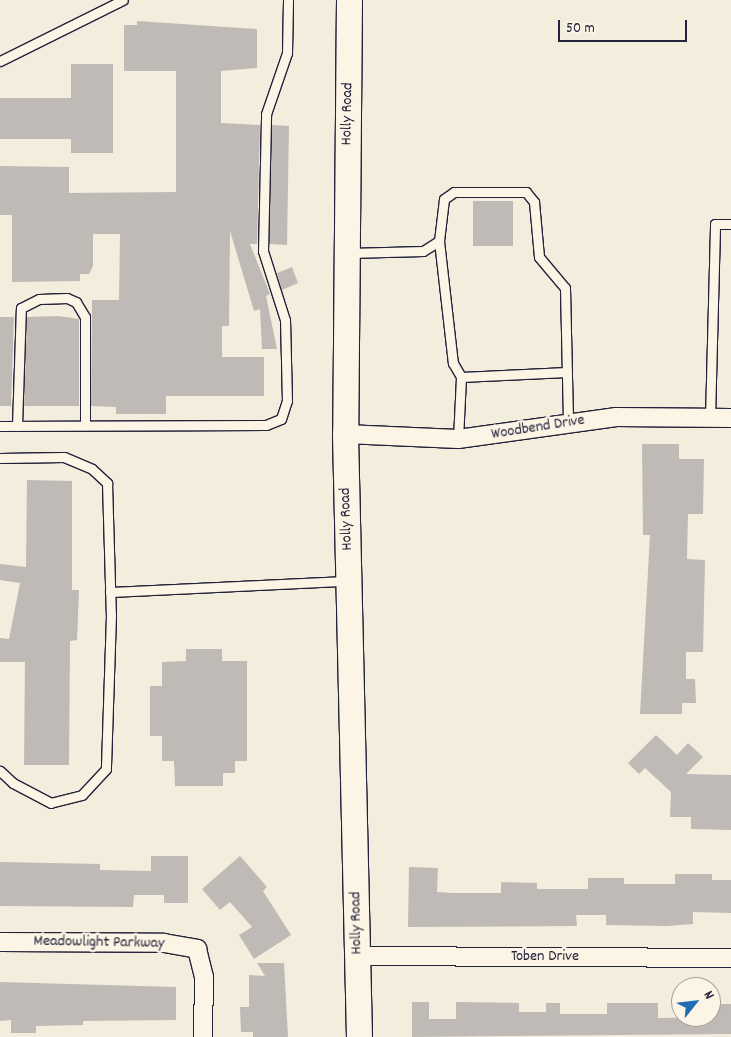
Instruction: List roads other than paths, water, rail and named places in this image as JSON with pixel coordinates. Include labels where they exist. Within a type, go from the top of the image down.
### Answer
[{"type":"main road","name":"Holly Road","points":[[349,0],[344,434],[359,1037]]},
{"type":"street","name":"Woodbend Drive","points":[[344,434],[458,439],[616,417],[731,418]]},
{"type":"street","name":"Meadowlight Parkway","points":[[0,942],[164,943],[197,948],[204,977],[203,1037]]},
{"type":"street","name":"Toben Drive","points":[[358,956],[731,958]]},
{"type":"lane","points":[[0,61],[123,0]]},
{"type":"lane","points":[[0,426],[266,425],[281,419],[287,401],[285,320],[263,242],[266,114],[287,53],[288,0]]},
{"type":"lane","points":[[458,439],[461,376],[453,363],[439,241],[444,200],[454,192],[526,192],[534,202],[539,257],[565,288],[568,424]]},
{"type":"lane","points":[[710,418],[715,224],[731,224]]},
{"type":"lane","points":[[346,253],[423,251],[439,241]]},
{"type":"lane","points":[[17,426],[21,308],[39,299],[67,298],[76,302],[84,317],[85,425]]},
{"type":"lane","points":[[461,376],[567,372]]},
{"type":"lane","points":[[0,458],[64,458],[92,469],[107,483],[110,592],[106,769],[82,795],[51,803],[13,783],[0,771]]},
{"type":"lane","points":[[110,592],[348,580]]}]
